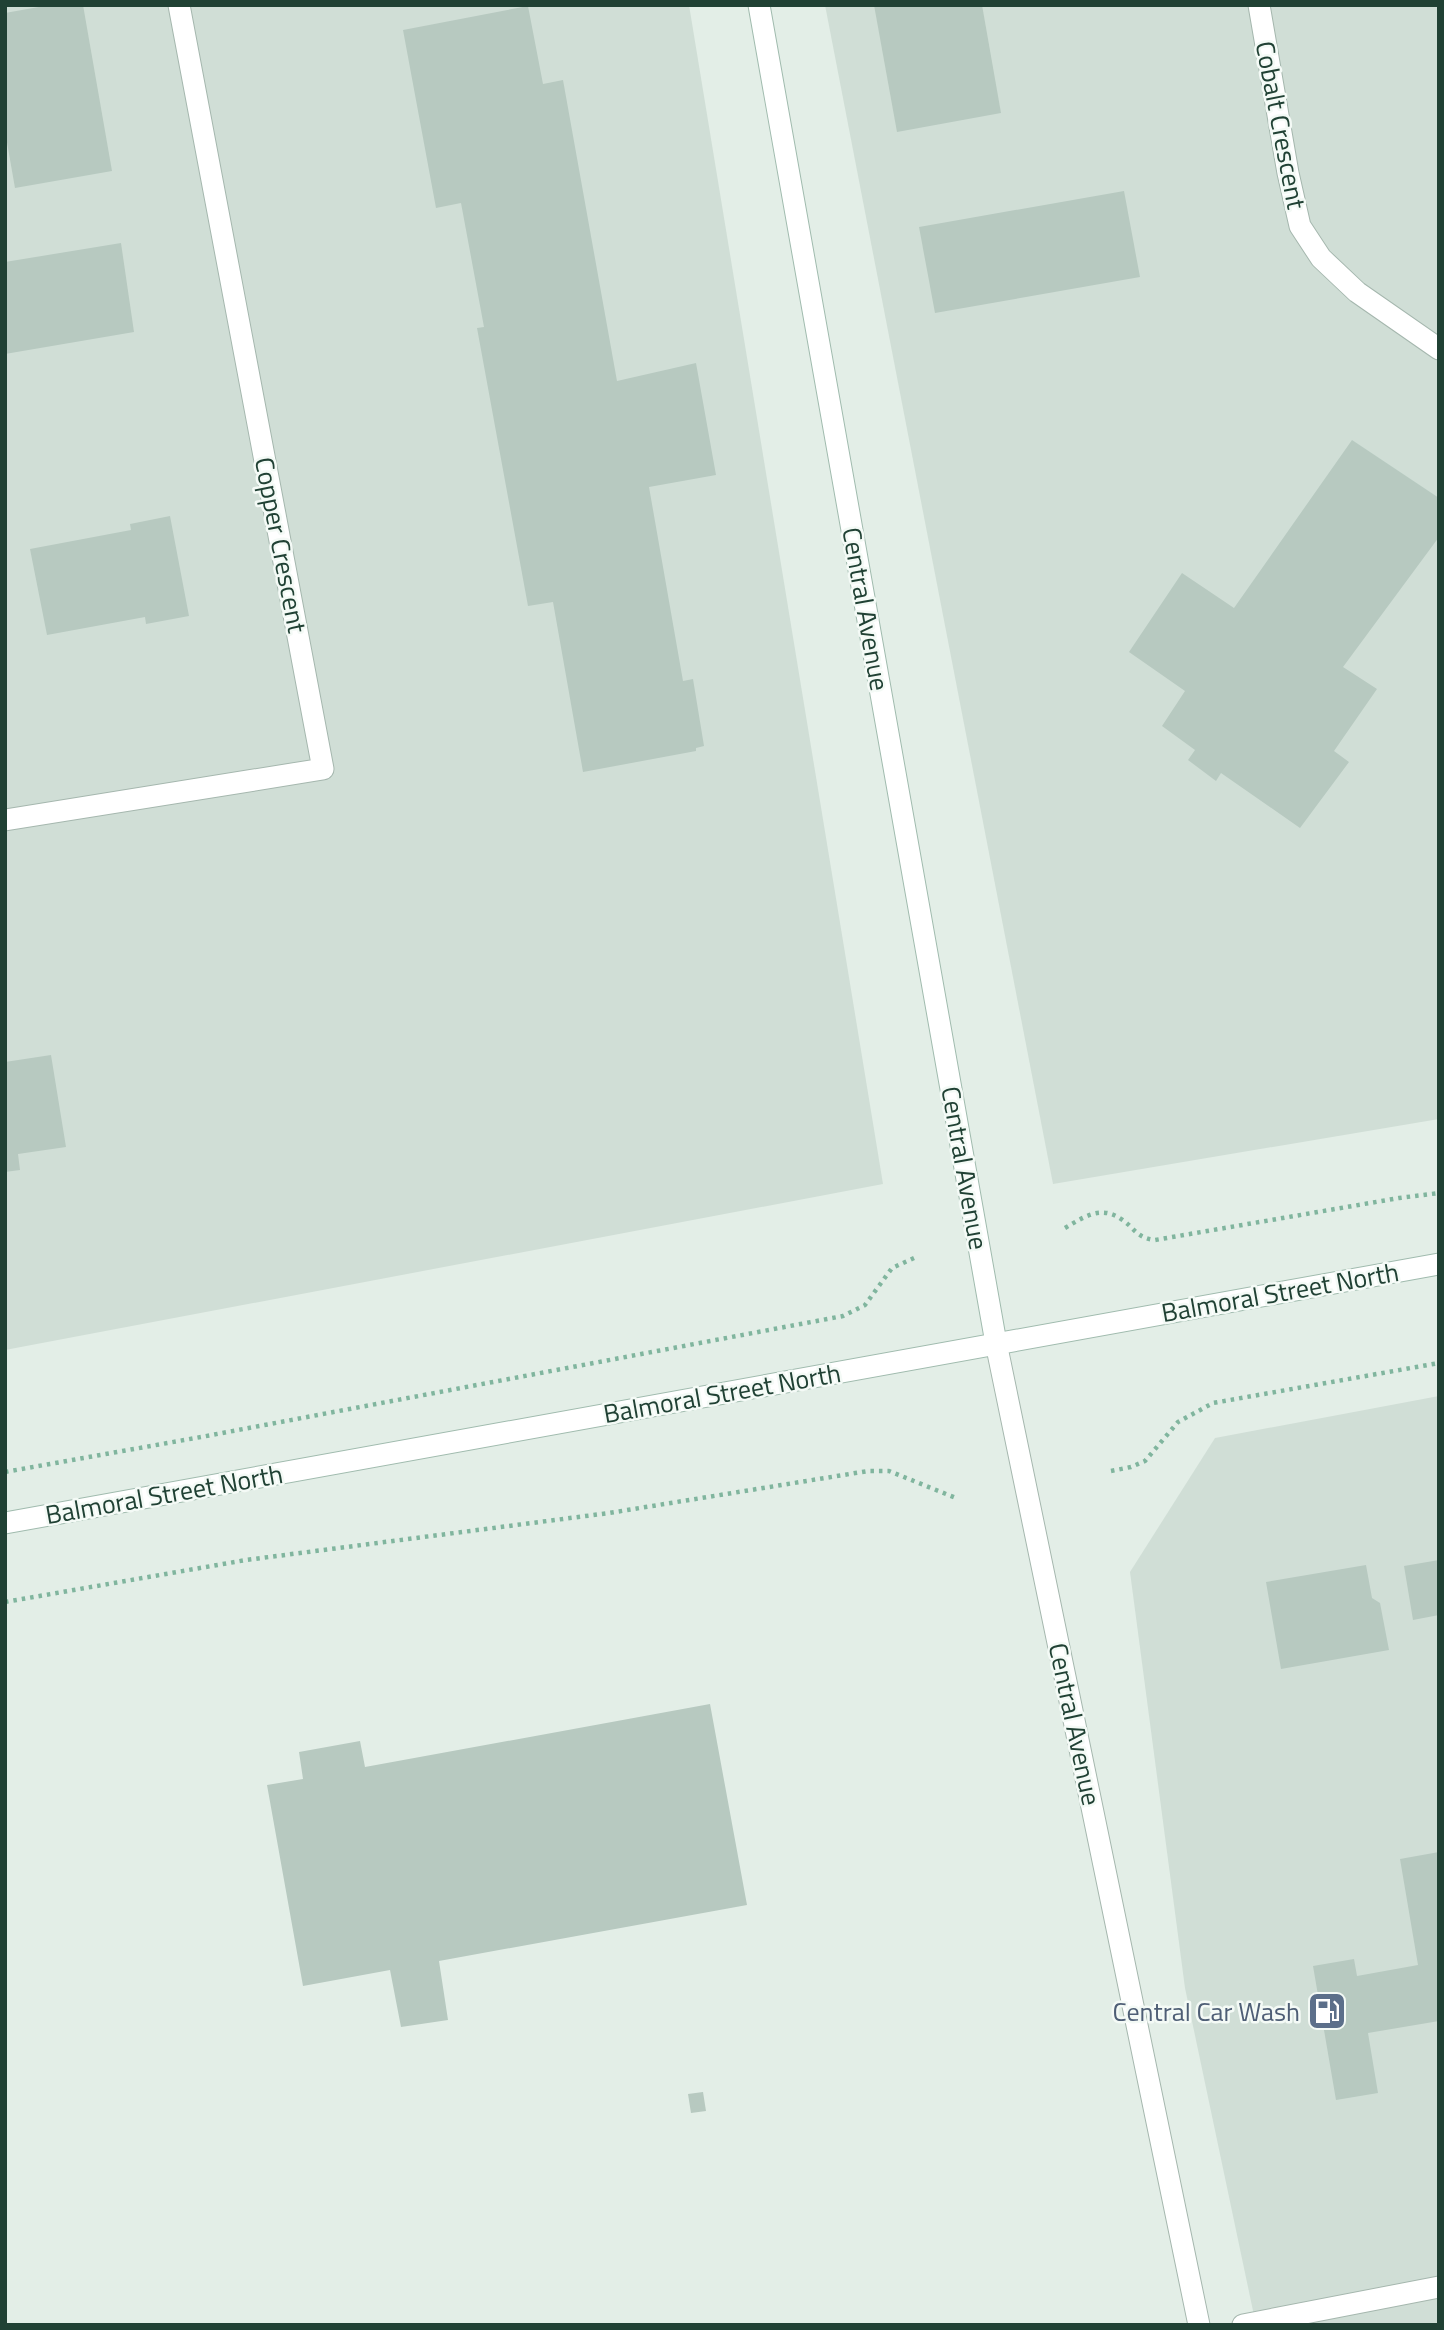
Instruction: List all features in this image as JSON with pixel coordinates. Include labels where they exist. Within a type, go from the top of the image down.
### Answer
[{"type":"main road","name":"Copper Crescent","points":[[5,820],[323,769],[179,5]]},
{"type":"main road","name":"Central Avenue","points":[[759,5],[996,1343],[1199,2325]]},
{"type":"main road","name":"Cobalt Crescent","points":[[1259,5],[1288,173],[1300,226],[1321,258],[1357,292],[1439,349]]},
{"type":"main road","name":"Balmoral Street North","points":[[5,1523],[1439,1264]]},
{"type":"main road","points":[[1243,2325],[1439,2287]]},
{"type":"path","points":[[1065,1228],[1088,1214],[1102,1211],[1114,1214],[1146,1239],[1155,1240],[1439,1193]]},
{"type":"path","points":[[5,1472],[843,1316],[865,1305],[892,1268],[914,1258]]},
{"type":"path","points":[[1111,1471],[1145,1461],[1178,1422],[1213,1403],[1439,1363]]},
{"type":"path","points":[[5,1602],[246,1560],[609,1514],[867,1471],[889,1471],[956,1498]]},
{"type":"shaded area","points":[[5,5],[689,5],[883,1184],[5,1350]]},
{"type":"shaded area","points":[[825,5],[1439,5],[1439,1119],[1053,1184]]},
{"type":"shaded area","points":[[1439,1396],[1439,2325],[1256,2325],[1185,1988],[1130,1572],[1215,1438]]},
{"type":"building","points":[[50,5],[83,5],[112,171],[15,188],[5,131],[5,13]]},
{"type":"building","points":[[874,5],[982,5],[1001,113],[897,132]]},
{"type":"building","points":[[528,6],[543,84],[563,80],[617,381],[696,363],[716,475],[649,487],[683,681],[693,679],[704,746],[696,748],[696,751],[583,772],[553,602],[528,606],[477,328],[484,327],[461,203],[436,208],[403,30]]},
{"type":"building","points":[[1124,191],[1140,277],[935,313],[919,227]]},
{"type":"building","points":[[121,243],[134,332],[5,354],[5,262]]},
{"type":"building","points":[[1352,440],[1439,498],[1439,537],[1343,667],[1377,689],[1334,751],[1349,762],[1300,828],[1221,773],[1216,781],[1188,760],[1195,750],[1162,726],[1185,691],[1129,652],[1182,573],[1234,608]]},
{"type":"building","points":[[170,516],[189,616],[146,624],[145,617],[47,635],[30,549],[131,530],[130,524]]},
{"type":"building","points":[[51,1055],[66,1147],[18,1154],[20,1170],[5,1172],[5,1062]]},
{"type":"building","points":[[1439,1560],[1439,1615],[1413,1620],[1404,1566]]},
{"type":"building","points":[[1366,1565],[1372,1598],[1380,1603],[1389,1650],[1281,1669],[1266,1582]]},
{"type":"building","points":[[710,1704],[747,1905],[439,1961],[448,2020],[401,2027],[390,1970],[303,1986],[267,1785],[303,1779],[299,1752],[360,1741],[365,1767]]},
{"type":"building","points":[[1439,1852],[1439,2021],[1368,2033],[1378,2093],[1336,2100],[1313,1966],[1354,1959],[1357,1976],[1418,1965],[1400,1859]]},
{"type":"building","points":[[703,2092],[706,2111],[691,2113],[688,2094]]},
{"type":"place","name":"Central Car Wash","points":[[1327,2011]]}]
